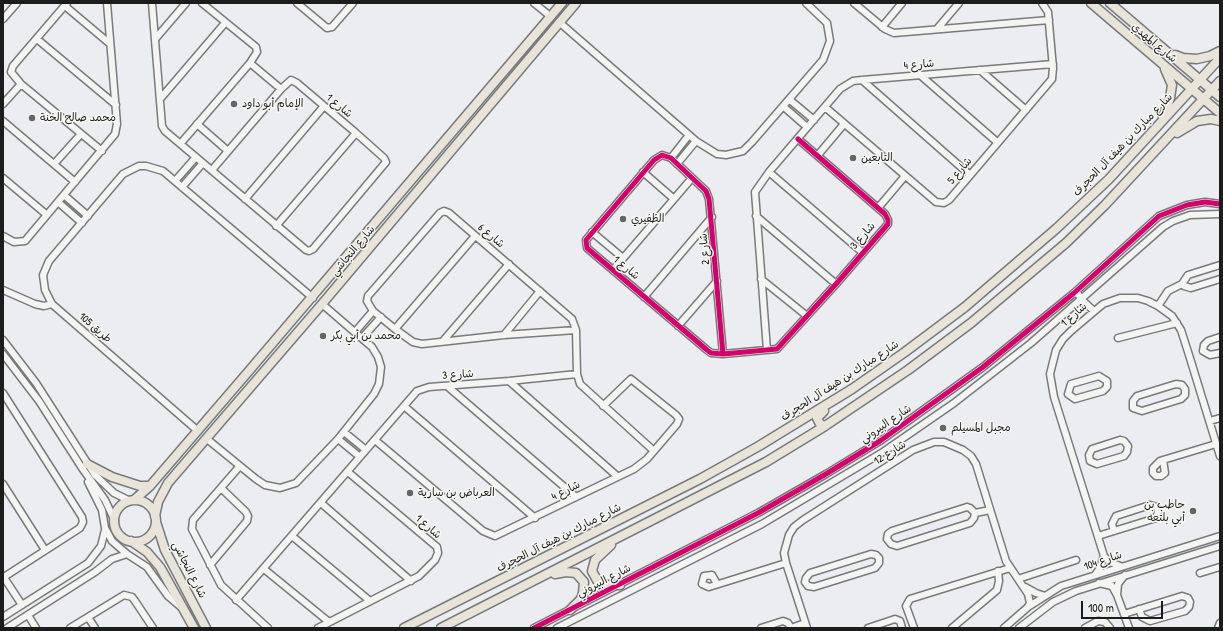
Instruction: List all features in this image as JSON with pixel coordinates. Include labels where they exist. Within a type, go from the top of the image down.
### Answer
[{"type":"main road","name":"شارع النجاشي","points":[[132,500],[150,486],[238,385],[562,3]]},
{"type":"main road","name":"شارع النجاشي","points":[[206,628],[165,550],[156,518],[158,502],[168,483],[322,304],[576,3]]},
{"type":"main road","name":"شارع المهدي","points":[[1091,3],[1220,113]]},
{"type":"main road","name":"شارع المهدي","points":[[1110,3],[1220,97]]},
{"type":"main road","points":[[1170,53],[1183,58],[1197,59],[1210,56],[1220,51]]},
{"type":"main road","name":"شارع مبارك بن هيف آل الحجرف","points":[[404,628],[732,461],[805,419],[855,386],[965,307],[1014,266],[1109,179],[1220,58]]},
{"type":"main road","points":[[1161,63],[1169,76],[1172,86],[1170,98],[1162,121]]},
{"type":"main road","points":[[502,73],[504,80],[510,81]]},
{"type":"main road","points":[[441,628],[766,462],[825,426],[908,370],[971,323],[1066,242],[1105,205],[1220,81]]},
{"type":"main road","points":[[491,86],[498,89],[499,94]]},
{"type":"main road","points":[[1155,152],[1182,128],[1197,121],[1210,119],[1220,121]]},
{"type":"main road","points":[[248,372],[250,378],[257,380]]},
{"type":"main road","points":[[238,385],[244,387],[246,392]]},
{"type":"main road","points":[[825,426],[818,423],[818,417],[855,386]]},
{"type":"main road","points":[[732,461],[739,464],[741,470],[734,478]]},
{"type":"main road","points":[[84,466],[140,486],[150,486]]},
{"type":"main road","points":[[132,500],[148,504],[156,518],[154,530],[148,537],[140,541],[131,541],[119,534],[115,521],[119,508],[132,500]]},
{"type":"main road","points":[[619,538],[594,560],[592,571],[598,582],[605,585],[620,585]]},
{"type":"main road","name":"شارع النجاشي","points":[[131,541],[147,552],[160,567],[194,628]]},
{"type":"main road","points":[[548,574],[572,572],[581,576],[584,582],[583,593],[580,599],[570,610]]},
{"type":"main road","points":[[451,628],[456,622],[488,603]]},
{"type":"street","points":[[3,19],[16,3]]},
{"type":"street","points":[[3,236],[14,242],[25,241],[115,134],[117,128],[116,105],[109,43],[107,3]]},
{"type":"street","points":[[152,3],[162,126],[165,131],[212,170]]},
{"type":"street","points":[[156,38],[186,3]]},
{"type":"street","points":[[181,143],[250,63],[257,52],[256,47],[202,3]]},
{"type":"street","points":[[298,3],[327,28],[332,27],[353,3]]},
{"type":"street","points":[[534,3],[550,16]]},
{"type":"street","points":[[559,22],[696,141],[717,154],[734,154],[743,151],[752,142],[824,60],[829,49],[830,34],[827,23],[806,3]]},
{"type":"street","points":[[812,8],[817,3]]},
{"type":"street","points":[[854,3],[882,27],[894,33],[1048,20],[1048,12],[1042,3]]},
{"type":"street","points":[[882,27],[902,3]]},
{"type":"street","points":[[937,29],[959,3]]},
{"type":"street","points":[[102,151],[21,84],[12,74],[11,68],[66,4],[109,43]]},
{"type":"street","name":"شارع 5","points":[[825,107],[940,204],[950,200],[997,142],[1049,84],[1053,73],[1053,64],[1048,20]]},
{"type":"street","points":[[160,99],[225,23]]},
{"type":"street","points":[[37,39],[116,105]]},
{"type":"street","points":[[250,63],[281,90]]},
{"type":"street","name":"شارع 4","points":[[808,127],[845,85],[862,80],[919,74],[1053,64]]},
{"type":"street","points":[[980,70],[1026,110]]},
{"type":"street","points":[[919,74],[997,142]]},
{"type":"street","points":[[862,80],[970,175]]},
{"type":"street","name":"شارع 1","points":[[289,81],[294,81],[324,106],[384,158],[386,162],[313,249],[309,251],[276,226],[212,170],[289,81]]},
{"type":"street","points":[[3,104],[21,84]]},
{"type":"street","points":[[790,100],[814,120]]},
{"type":"street","points":[[245,199],[324,106]]},
{"type":"street","points":[[767,350],[756,216],[756,192],[769,172],[808,127],[784,107]]},
{"type":"street","points":[[3,121],[75,182]]},
{"type":"street","points":[[197,124],[228,151]]},
{"type":"street","points":[[818,155],[844,124]]},
{"type":"street","points":[[276,226],[356,133]]},
{"type":"street","points":[[54,164],[81,134]]},
{"type":"street","points":[[671,158],[690,135]]},
{"type":"street","name":"شارع 3","points":[[767,350],[780,346],[888,224],[888,218],[878,208],[798,139]]},
{"type":"street","points":[[677,164],[696,141]]},
{"type":"street","name":"شارع 1","points":[[671,158],[662,155],[658,156],[643,172],[586,240],[587,248],[711,353],[723,354],[767,350]]},
{"type":"street","points":[[175,181],[196,157]]},
{"type":"street","name":"شارع 2","points":[[671,158],[708,194],[712,217],[723,354]]},
{"type":"street","points":[[182,187],[203,162]]},
{"type":"street","name":"طريق 105","points":[[198,430],[52,304],[44,290],[43,275],[49,261],[122,174],[131,168],[146,166],[154,167],[163,171],[313,298]]},
{"type":"street","points":[[643,172],[674,199]]},
{"type":"street","points":[[769,172],[862,252]]},
{"type":"street","points":[[878,208],[905,176]]},
{"type":"street","points":[[3,178],[47,215]]},
{"type":"street","points":[[613,270],[692,178]]},
{"type":"street","points":[[64,195],[88,216]]},
{"type":"street","points":[[58,202],[82,223]]},
{"type":"street","name":"شارع البيروني","points":[[534,628],[729,528],[826,474],[916,416],[1016,342],[1082,286],[1158,216],[1187,205],[1205,202],[1220,204]]},
{"type":"street","name":"شارع 6","points":[[373,311],[367,301],[368,296],[440,213],[444,211],[449,213],[572,319],[576,330]]},
{"type":"street","name":"شارع البيروني","points":[[557,628],[762,524],[883,452],[936,416],[1031,343],[1082,300],[1133,253],[1173,221],[1190,215],[1220,214]]},
{"type":"street","points":[[756,216],[836,284]]},
{"type":"street","points":[[644,297],[712,217]]},
{"type":"street","points":[[592,232],[623,258]]},
{"type":"street","points":[[396,329],[475,236]]},
{"type":"street","points":[[443,341],[509,264]]},
{"type":"street","points":[[1158,306],[1168,290],[1182,284],[1188,275],[1220,265]]},
{"type":"street","points":[[761,279],[807,316]]},
{"type":"street","points":[[1182,284],[1191,288],[1220,279]]},
{"type":"street","points":[[678,326],[717,281]]},
{"type":"street","points":[[1082,286],[1083,291],[1088,294]]},
{"type":"street","points":[[3,290],[35,304],[44,306],[52,304]]},
{"type":"street","points":[[504,335],[540,291]]},
{"type":"street","points":[[1074,293],[1080,295],[1082,300],[1094,311]]},
{"type":"street","name":"شارع 1","points":[[1104,556],[1054,397],[1050,374],[1056,350],[1067,335],[1102,304],[1120,298],[1138,298],[1158,306],[1172,316],[1177,323],[1189,355],[1220,456]]},
{"type":"street","points":[[207,439],[239,467],[265,485],[280,488],[288,487],[303,478],[344,432],[374,394],[381,377],[378,357],[372,347],[322,304]]},
{"type":"street","points":[[354,332],[373,311],[413,342],[422,344],[504,335],[576,330],[577,374],[580,384],[654,451]]},
{"type":"street","points":[[362,338],[381,317]]},
{"type":"street","points":[[1118,338],[1177,323]]},
{"type":"street","points":[[1203,351],[1206,343],[1220,337]]},
{"type":"street","points":[[3,340],[36,383],[108,505],[115,521]]},
{"type":"street","points":[[1189,355],[1203,351],[1210,355],[1220,353]]},
{"type":"street","points":[[3,354],[39,401],[84,466],[107,488],[132,500]]},
{"type":"street","name":"شارع 3","points":[[366,450],[418,391],[429,387],[577,374]]},
{"type":"street","points":[[1054,397],[1068,394],[1075,399],[1103,391],[1107,387],[1107,381],[1099,376],[1071,384],[1068,394]]},
{"type":"street","name":"شارع 4","points":[[375,440],[483,532],[490,535],[500,535],[617,476],[634,469],[654,451],[678,424],[679,418],[676,415],[631,379],[603,406]]},
{"type":"street","points":[[509,381],[617,476]]},
{"type":"street","points":[[1176,384],[1182,385],[1185,389],[1185,395],[1181,399],[1149,409],[1138,411],[1133,408],[1132,405],[1137,396],[1176,384]]},
{"type":"street","points":[[1185,389],[1199,385]]},
{"type":"street","points":[[447,386],[576,497]]},
{"type":"street","points":[[3,393],[83,519],[80,528],[3,577],[22,606]]},
{"type":"street","points":[[404,406],[535,518]]},
{"type":"street","points":[[1210,421],[1220,418]]},
{"type":"street","points":[[236,600],[366,450],[344,432]]},
{"type":"street","points":[[338,439],[360,457]]},
{"type":"street","points":[[1120,440],[1124,441],[1128,446],[1127,452],[1124,456],[1097,464],[1089,458],[1092,449],[1120,440]]},
{"type":"street","name":"شارع 12","points":[[806,626],[786,563],[786,544],[789,535],[799,524],[913,450],[934,442],[954,445],[971,456],[980,474],[990,510],[1010,568],[1024,586],[1030,599],[1028,607]]},
{"type":"street","points":[[1163,460],[1216,444]]},
{"type":"street","points":[[1075,462],[1089,458]]},
{"type":"street","points":[[84,466],[102,510],[105,528],[112,541],[127,554],[147,567],[168,596],[184,610]]},
{"type":"street","points":[[239,467],[193,520],[192,528],[222,586],[268,628]]},
{"type":"street","name":"شارع 1","points":[[318,628],[411,581],[426,570],[435,560],[438,553],[437,547],[348,472]]},
{"type":"street","points":[[3,484],[46,550]]},
{"type":"street","points":[[210,564],[247,521],[248,516],[246,512],[221,488]]},
{"type":"street","points":[[321,503],[411,581]]},
{"type":"street","points":[[1098,536],[1156,518],[1158,512],[1157,507],[1150,505],[1116,516],[1112,524],[1114,531]]},
{"type":"street","points":[[967,507],[975,513],[974,518],[970,523],[897,546],[890,544],[887,540],[888,534],[892,531],[967,507]]},
{"type":"street","points":[[975,513],[990,510]]},
{"type":"street","points":[[3,617],[88,563],[101,546],[105,528]]},
{"type":"street","points":[[729,528],[727,533],[733,538]]},
{"type":"street","points":[[715,535],[720,538],[719,545]]},
{"type":"street","points":[[292,536],[370,601]]},
{"type":"street","name":"شارع 104","points":[[1004,628],[1028,607],[1061,586],[1180,547],[1220,536]]},
{"type":"street","name":"شارع 104","points":[[1019,628],[1053,602],[1076,591],[1163,562],[1220,546]]},
{"type":"street","points":[[1163,562],[1162,558],[1164,556],[1180,547]]},
{"type":"street","points":[[7,628],[112,559],[127,554]]},
{"type":"street","points":[[793,586],[805,582],[810,573],[870,554],[876,555],[879,558],[879,563],[875,568],[814,587],[808,586],[805,582]]},
{"type":"street","points":[[1094,575],[1100,568],[1104,556],[1110,562],[1120,566]]},
{"type":"street","points":[[1018,579],[1076,560]]},
{"type":"street","points":[[717,584],[786,563]]},
{"type":"street","points":[[1200,573],[1220,567]]},
{"type":"street","points":[[914,628],[906,606],[910,599],[1010,568]]},
{"type":"street","points":[[264,569],[329,622]]},
{"type":"street","points":[[952,628],[997,590],[999,580],[998,571]]},
{"type":"street","points":[[1117,595],[1118,584],[1126,574]]},
{"type":"street","points":[[1098,583],[1109,585],[1117,595],[1127,627]]},
{"type":"street","name":"شارع 12","points":[[1024,586],[1045,596]]},
{"type":"street","points":[[70,628],[119,597],[127,595],[136,600],[153,628]]},
{"type":"street","points":[[1124,614],[1139,609],[1182,596],[1188,598],[1190,602],[1189,607],[1185,611],[1150,621],[1142,617],[1139,609]]},
{"type":"street","points":[[28,615],[36,628]]},
{"type":"street","points":[[88,617],[95,628]]},
{"type":"street","points":[[868,628],[895,619],[900,621],[902,628]]},
{"type":"street","points":[[761,628],[783,621],[788,623],[791,628],[806,626]]},
{"type":"street","points":[[1085,628],[1098,621],[1105,622],[1110,628]]},
{"type":"street","points":[[1218,628],[1220,623]]},
{"type":"cycle path","points":[[723,354],[709,199],[706,191],[671,158],[662,155],[654,160],[586,240],[587,248],[711,353],[723,354],[777,349],[888,224],[885,214],[798,139]]},
{"type":"cycle path","points":[[534,628],[758,513],[880,441],[983,367],[1074,293],[1159,216],[1187,205],[1205,202],[1220,204]]},
{"type":"place","name":"الإمام أبو داود","points":[[234,104]]},
{"type":"place","name":"محمد صالح الخنة","points":[[32,118]]},
{"type":"place","name":"التابعين","points":[[853,158]]},
{"type":"place","name":"الظفيري","points":[[623,219]]},
{"type":"place","name":"محمد بن أبي بكر","points":[[323,336]]},
{"type":"place","name":"مجبل المسيلم","points":[[943,428]]},
{"type":"place","name":"العرباض بن سارية","points":[[410,493]]},
{"type":"place","name":"حاطب بن أبي بلتعه","points":[[1193,511]]}]
